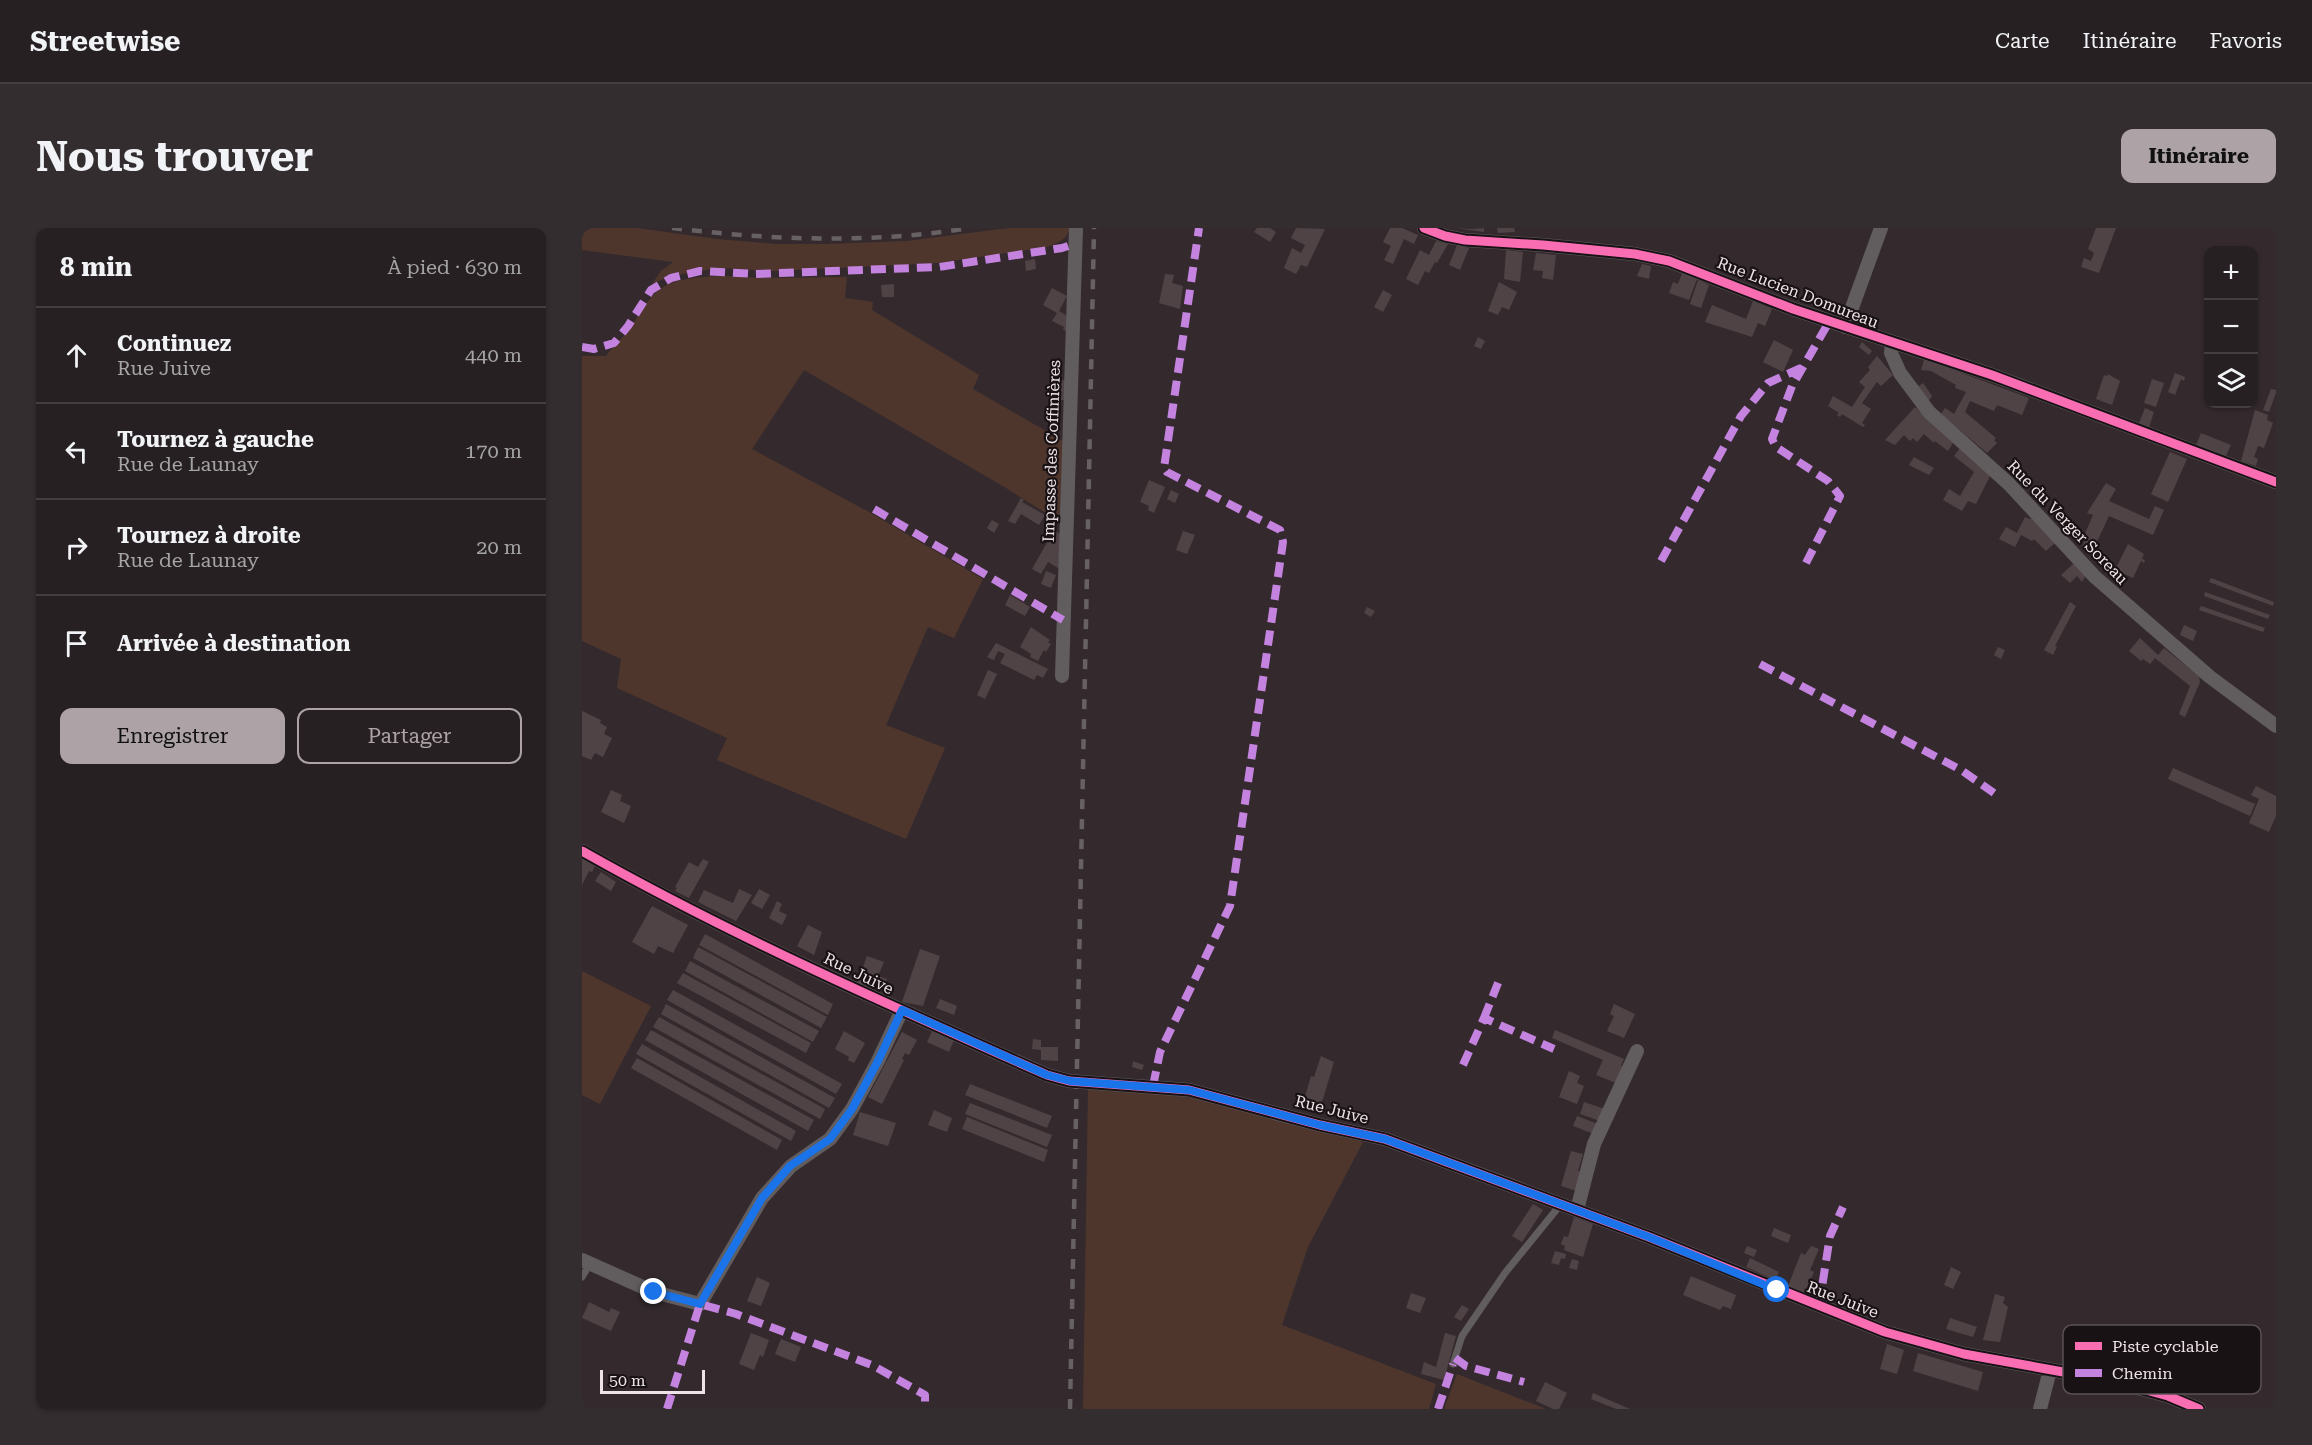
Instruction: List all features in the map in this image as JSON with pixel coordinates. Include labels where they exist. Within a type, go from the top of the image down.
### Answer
[{"type":"street","name":"Impasse des Coffinières","points":[[1062,676],[1076,228]]},
{"type":"street","name":"Rue Lucien Domureau","points":[[1424,228],[1465,240],[1601,250],[1670,261],[1793,309],[1992,375],[2276,482]]},
{"type":"street","points":[[1845,327],[1881,228]]},
{"type":"street","name":"Rue du Verger Soreau","points":[[1892,343],[1891,353],[1900,373],[1929,412],[2009,484],[2095,578],[2210,677],[2276,726]]},
{"type":"street","name":"Rue Juive","points":[[582,851],[640,884],[902,1010],[1047,1075],[1070,1081],[1189,1090],[1385,1139],[1577,1210],[1885,1332],[1964,1354],[2063,1372]]},
{"type":"street","points":[[586,1262],[654,1292],[700,1304],[762,1198],[790,1166],[830,1139],[852,1109],[902,1010]]},
{"type":"street","points":[[1577,1210],[1594,1144],[1637,1051]]},
{"type":"street","points":[[2040,1409],[2050,1370]]},
{"type":"street","name":"Rue Juive","points":[[2161,1394],[2199,1409]]},
{"type":"lane","points":[[1453,1364],[1462,1336],[1508,1269],[1561,1204]]},
{"type":"lane","points":[[582,1277],[586,1262]]},
{"type":"shaded area","points":[[582,228],[637,228],[717,239],[776,244],[825,244],[907,241],[1008,228],[1070,228],[1064,238],[1047,247],[938,263],[774,271],[719,268],[670,276],[652,284],[661,271],[673,262],[582,250]]},
{"type":"shaded area","points":[[723,276],[847,277],[845,298],[873,302],[872,310],[979,375],[973,389],[1065,442],[1063,524],[1006,488],[804,370],[752,449],[869,512],[983,579],[954,638],[928,627],[886,725],[945,748],[906,839],[717,760],[727,738],[617,688],[621,659],[582,641],[582,356],[606,356],[628,331],[655,293],[662,288],[688,279]]},
{"type":"shaded area","points":[[582,971],[651,1006],[600,1104],[582,1095]]},
{"type":"shaded area","points":[[1088,1089],[1175,1095],[1232,1106],[1363,1142],[1308,1247],[1282,1325],[1436,1384],[1429,1409],[1083,1409]]},
{"type":"shaded area","points":[[1457,1374],[1546,1409],[1444,1409]]},
{"type":"building","points":[[1257,228],[1270,228],[1276,232],[1270,242],[1254,232]]},
{"type":"building","points":[[1296,228],[1325,229],[1307,267],[1301,265],[1296,274],[1284,268],[1292,248],[1301,253],[1305,245],[1291,238]]},
{"type":"building","points":[[1390,228],[1402,228],[1418,235],[1414,244],[1404,239],[1393,264],[1384,260],[1391,246],[1383,242]]},
{"type":"building","points":[[1456,228],[1484,228],[1484,232]]},
{"type":"building","points":[[1497,228],[1514,228],[1515,232],[1498,233]]},
{"type":"building","points":[[2096,228],[2116,228],[2099,273],[2081,267],[2084,258],[2091,261],[2094,253],[2088,249]]},
{"type":"building","points":[[1436,241],[1448,244],[1437,263],[1435,262],[1429,273],[1425,271],[1418,285],[1406,279],[1420,250],[1429,255]]},
{"type":"building","points":[[1457,245],[1469,248],[1460,270],[1449,265]]},
{"type":"building","points":[[1506,250],[1523,252],[1520,282],[1504,279]]},
{"type":"building","points":[[1536,253],[1556,255],[1553,280],[1542,278],[1543,271],[1533,270]]},
{"type":"building","points":[[1035,259],[1036,269],[1026,271],[1025,261]]},
{"type":"building","points":[[1642,264],[1651,266],[1649,279],[1637,276]]},
{"type":"building","points":[[1682,273],[1697,279],[1689,300],[1669,293],[1673,282],[1678,284]]},
{"type":"building","points":[[1165,274],[1174,275],[1172,283],[1183,286],[1180,309],[1159,303]]},
{"type":"building","points":[[1698,280],[1709,285],[1701,308],[1690,304]]},
{"type":"building","points":[[1499,282],[1517,292],[1509,310],[1502,307],[1498,315],[1488,311]]},
{"type":"building","points":[[894,284],[894,297],[882,297],[881,285]]},
{"type":"building","points":[[1052,288],[1067,296],[1059,311],[1066,315],[1066,331],[1064,327],[1052,321],[1057,313],[1043,305]]},
{"type":"building","points":[[1383,290],[1392,295],[1383,312],[1374,307]]},
{"type":"building","points":[[1753,301],[1772,309],[1765,326],[1758,323],[1752,337],[1705,322],[1712,305],[1746,319]]},
{"type":"building","points":[[1478,337],[1485,341],[1481,349],[1474,346]]},
{"type":"building","points":[[1774,340],[1793,350],[1783,372],[1763,362]]},
{"type":"building","points":[[1862,342],[1872,351],[1869,355],[1859,347]]},
{"type":"building","points":[[1877,356],[1893,375],[1881,386],[1877,382],[1862,403],[1871,409],[1862,423],[1865,425],[1863,427],[1842,414],[1840,417],[1837,415],[1839,413],[1828,406],[1833,396],[1852,407],[1865,387],[1859,382],[1870,370],[1868,367]]},
{"type":"building","points":[[1924,360],[2029,398],[2022,415],[1997,405],[1994,411],[1970,401],[1965,412],[1996,438],[1994,440],[1997,443],[1987,453],[1941,414],[1945,408],[1954,414],[1966,392],[1955,388],[1956,385],[1931,371],[1921,370]]},
{"type":"building","points":[[2175,373],[2185,377],[2184,381],[2181,379],[2175,395],[2168,392]]},
{"type":"building","points":[[2108,374],[2120,381],[2112,405],[2096,399],[2104,375]]},
{"type":"building","points":[[2152,379],[2164,383],[2156,407],[2144,403]]},
{"type":"building","points":[[1050,380],[1065,380],[1065,400],[1050,400]]},
{"type":"building","points":[[1923,383],[1932,396],[1928,402],[1917,387]]},
{"type":"building","points":[[2271,389],[2276,390],[2276,393],[2269,412],[2263,410]]},
{"type":"building","points":[[1915,407],[1953,443],[1948,451],[1924,434],[1917,442],[1913,438],[1910,441],[1904,435],[1895,445],[1885,440]]},
{"type":"building","points":[[2145,408],[2154,412],[2149,427],[2139,423]]},
{"type":"building","points":[[2255,410],[2268,415],[2267,420],[2273,423],[2264,448],[2258,446],[2254,457],[2258,459],[2256,466],[2241,461]]},
{"type":"building","points":[[2201,433],[2231,445],[2226,456],[2196,445]]},
{"type":"building","points":[[1960,448],[1991,474],[1976,504],[1968,501],[1962,511],[1943,500],[1949,489],[1960,496],[1974,472],[1954,456]]},
{"type":"building","points":[[2170,452],[2187,459],[2168,502],[2151,494]]},
{"type":"building","points":[[1914,457],[1934,468],[1929,475],[1909,465]]},
{"type":"building","points":[[1149,480],[1165,487],[1154,513],[1148,510],[1149,506],[1140,502]]},
{"type":"building","points":[[2106,483],[2116,489],[2109,501],[2149,519],[2155,506],[2164,510],[2153,535],[2109,516],[2096,544],[2083,538],[2093,515],[2087,513]]},
{"type":"building","points":[[1171,490],[1179,494],[1175,503],[1167,499]]},
{"type":"building","points":[[1021,498],[1024,500],[1022,502],[1045,515],[1039,525],[1021,514],[1015,524],[1008,521]]},
{"type":"building","points":[[2025,517],[2031,518],[2055,543],[2046,551],[2034,539],[2032,541],[2021,535],[2015,547],[1999,539],[2006,527],[2017,533]]},
{"type":"building","points":[[992,520],[999,524],[994,533],[987,528]]},
{"type":"building","points":[[1054,530],[1063,536],[1062,560],[1058,568],[1048,562],[1041,574],[1032,569]]},
{"type":"building","points":[[1183,531],[1195,535],[1187,554],[1176,550]]},
{"type":"building","points":[[2085,540],[2096,545],[2093,551],[2082,546]]},
{"type":"building","points":[[2128,544],[2144,554],[2142,559],[2145,560],[2144,563],[2141,561],[2133,578],[2115,570]]},
{"type":"building","points":[[2074,563],[2086,575],[2082,582],[2077,576],[2070,583],[2061,575]]},
{"type":"building","points":[[1046,571],[1056,575],[1051,588],[1041,584]]},
{"type":"building","points":[[2211,578],[2274,602],[2273,606],[2209,582]]},
{"type":"building","points":[[2205,592],[2270,615],[2268,619],[2204,596]]},
{"type":"building","points":[[1010,595],[1030,607],[1025,616],[1005,605]]},
{"type":"building","points":[[2070,602],[2076,606],[2055,646],[2057,647],[2053,655],[2044,650]]},
{"type":"building","points":[[2201,606],[2265,628],[2263,632],[2199,610]]},
{"type":"building","points":[[1367,607],[1375,611],[1371,617],[1364,613]]},
{"type":"building","points":[[2184,625],[2197,631],[2193,641],[2180,635]]},
{"type":"building","points":[[1031,627],[1050,640],[1048,642],[1051,644],[1046,652],[1044,650],[1038,661],[1020,647]]},
{"type":"building","points":[[2140,638],[2158,655],[2164,648],[2199,676],[2200,682],[2185,717],[2179,714],[2190,686],[2155,658],[2150,664],[2143,659],[2141,661],[2129,651]]},
{"type":"building","points":[[996,643],[1048,669],[1043,678],[1037,675],[1034,680],[1000,663],[1005,654],[998,651],[994,660],[987,657]]},
{"type":"building","points":[[1998,647],[2005,650],[2001,659],[1994,655]]},
{"type":"building","points":[[988,670],[997,674],[985,699],[977,695]]},
{"type":"building","points":[[582,711],[601,720],[600,723],[607,727],[604,734],[612,738],[603,757],[595,753],[591,760],[582,756]]},
{"type":"building","points":[[2173,768],[2255,804],[2250,816],[2168,779]]},
{"type":"building","points":[[2256,786],[2276,796],[2276,816],[2269,832],[2249,823],[2259,799],[2251,795]]},
{"type":"building","points":[[611,790],[622,795],[620,801],[631,806],[624,823],[601,812]]},
{"type":"building","points":[[582,859],[595,866],[592,872],[589,871],[582,885]]},
{"type":"building","points":[[703,859],[709,862],[689,898],[675,891],[689,862],[698,867]]},
{"type":"building","points":[[601,872],[616,882],[611,891],[595,881]]},
{"type":"building","points":[[739,889],[752,895],[736,921],[698,902],[704,890],[733,903]]},
{"type":"building","points":[[759,889],[770,895],[762,909],[751,903]]},
{"type":"building","points":[[777,901],[782,904],[779,911],[787,915],[782,925],[769,918]]},
{"type":"building","points":[[652,906],[688,925],[673,953],[658,946],[654,954],[632,942]]},
{"type":"building","points":[[808,925],[822,932],[814,955],[797,946]]},
{"type":"building","points":[[705,934],[833,1004],[828,1015],[699,945]]},
{"type":"building","points":[[698,947],[827,1017],[821,1028],[693,958]]},
{"type":"building","points":[[920,949],[940,956],[923,1006],[902,1002]]},
{"type":"building","points":[[867,956],[884,962],[878,976],[887,979],[883,990],[857,984]]},
{"type":"building","points":[[690,961],[819,1031],[813,1042],[685,971]]},
{"type":"building","points":[[683,973],[811,1043],[806,1053],[677,983]]},
{"type":"building","points":[[673,990],[842,1084],[836,1094],[667,1000]]},
{"type":"building","points":[[940,999],[957,1006],[954,1015],[936,1008]]},
{"type":"building","points":[[666,1004],[835,1098],[829,1108],[661,1014]]},
{"type":"building","points":[[1614,1004],[1635,1014],[1624,1038],[1607,1031],[1614,1016],[1610,1014]]},
{"type":"building","points":[[659,1017],[825,1109],[820,1119],[653,1027]]},
{"type":"building","points":[[651,1030],[814,1120],[808,1131],[645,1040]]},
{"type":"building","points":[[1555,1030],[1624,1059],[1616,1083],[1596,1075],[1603,1060],[1552,1038]]},
{"type":"building","points":[[844,1031],[865,1043],[854,1063],[848,1060],[849,1057],[835,1049]]},
{"type":"building","points":[[932,1031],[954,1040],[949,1052],[927,1042]]},
{"type":"building","points":[[902,1032],[917,1040],[909,1055],[905,1053],[902,1059],[904,1060],[882,1104],[868,1097]]},
{"type":"building","points":[[1033,1039],[1041,1040],[1041,1047],[1058,1047],[1058,1061],[1041,1060],[1041,1050],[1032,1049]]},
{"type":"building","points":[[642,1044],[796,1131],[791,1141],[636,1054]]},
{"type":"building","points":[[1321,1056],[1334,1062],[1323,1099],[1318,1108],[1313,1106],[1312,1110],[1302,1107],[1311,1076],[1314,1077]]},
{"type":"building","points":[[637,1058],[782,1140],[777,1150],[631,1068]]},
{"type":"building","points":[[1133,1061],[1144,1065],[1142,1070],[1132,1067]]},
{"type":"building","points":[[1569,1071],[1580,1076],[1577,1083],[1584,1086],[1577,1104],[1559,1097]]},
{"type":"building","points":[[970,1084],[1052,1116],[1047,1128],[965,1095]]},
{"type":"building","points":[[1584,1102],[1605,1109],[1600,1121],[1580,1114]]},
{"type":"building","points":[[970,1103],[1052,1135],[1047,1147],[965,1114]]},
{"type":"building","points":[[934,1110],[952,1118],[947,1132],[928,1125]]},
{"type":"building","points":[[860,1112],[896,1123],[888,1146],[853,1135]]},
{"type":"building","points":[[1577,1116],[1598,1124],[1594,1134],[1573,1126]]},
{"type":"building","points":[[967,1117],[1048,1150],[1044,1162],[962,1129]]},
{"type":"building","points":[[1571,1151],[1583,1154],[1578,1171],[1582,1172],[1577,1191],[1561,1186]]},
{"type":"building","points":[[1533,1204],[1543,1210],[1522,1242],[1512,1236]]},
{"type":"building","points":[[1574,1217],[1593,1224],[1583,1257],[1564,1250],[1565,1246],[1561,1244],[1564,1236],[1568,1237]]},
{"type":"building","points":[[1774,1228],[1791,1235],[1788,1243],[1771,1236]]},
{"type":"building","points":[[1747,1246],[1757,1250],[1754,1257],[1744,1253]]},
{"type":"building","points":[[1811,1246],[1819,1249],[1810,1270],[1814,1272],[1805,1294],[1788,1286],[1801,1253],[1805,1255]]},
{"type":"building","points":[[1555,1251],[1566,1254],[1565,1259],[1561,1258],[1559,1265],[1551,1263]]},
{"type":"building","points":[[1750,1258],[1779,1272],[1775,1280],[1746,1267]]},
{"type":"building","points":[[1572,1259],[1579,1261],[1577,1270],[1569,1268]]},
{"type":"building","points":[[1951,1267],[1961,1272],[1953,1289],[1944,1285]]},
{"type":"building","points":[[1691,1276],[1736,1295],[1731,1309],[1723,1306],[1720,1310],[1683,1295]]},
{"type":"building","points":[[757,1277],[770,1283],[761,1306],[747,1301]]},
{"type":"building","points":[[1411,1293],[1426,1298],[1420,1313],[1406,1308]]},
{"type":"building","points":[[1995,1294],[2005,1297],[2003,1303],[2008,1307],[2000,1342],[1983,1340]]},
{"type":"building","points":[[589,1302],[609,1312],[611,1308],[620,1312],[611,1331],[582,1318]]},
{"type":"building","points":[[1462,1305],[1469,1309],[1461,1321],[1454,1317]]},
{"type":"building","points":[[1950,1318],[1977,1327],[1973,1337],[1946,1329]]},
{"type":"building","points":[[751,1333],[769,1340],[763,1357],[760,1355],[754,1370],[739,1364]]},
{"type":"building","points":[[1445,1333],[1456,1336],[1444,1380],[1421,1374],[1424,1362],[1436,1367]]},
{"type":"building","points":[[781,1339],[801,1347],[795,1362],[775,1354]]},
{"type":"building","points":[[1887,1344],[1904,1350],[1897,1374],[1880,1369]]},
{"type":"building","points":[[1918,1353],[1983,1372],[1978,1391],[1913,1371]]},
{"type":"building","points":[[1545,1382],[1567,1393],[1559,1409],[1553,1409],[1536,1401]]},
{"type":"building","points":[[1593,1393],[1630,1409],[1616,1409],[1591,1399]]},
{"type":"railway","points":[[672,228],[746,235],[821,238],[896,236],[970,228]]},
{"type":"railway","points":[[1070,1409],[1094,228]]},
{"type":"marked path","points":[[1153,1086],[1160,1052],[1230,906],[1283,542],[1280,530],[1167,472],[1164,468],[1199,228]]},
{"type":"marked path","points":[[582,347],[594,349],[614,343],[651,290],[671,278],[700,271],[755,274],[939,267],[1062,248],[1074,244]]},
{"type":"marked path","points":[[1806,563],[1840,496],[1828,481],[1776,447],[1772,439],[1792,386],[1829,322]]},
{"type":"marked path","points":[[1661,561],[1741,416],[1768,383],[1801,368]]},
{"type":"marked path","points":[[874,509],[1063,620]]},
{"type":"marked path","points":[[1760,664],[1961,770],[1994,793]]},
{"type":"marked path","points":[[1484,1018],[1500,978]]},
{"type":"marked path","points":[[1463,1065],[1484,1018],[1554,1049]]},
{"type":"marked path","points":[[1819,1306],[1830,1236],[1843,1207]]},
{"type":"marked path","points":[[667,1409],[700,1304],[736,1314],[872,1365],[925,1395],[925,1409]]},
{"type":"marked path","points":[[1455,1358],[1466,1366],[1524,1382]]},
{"type":"marked path","points":[[1438,1409],[1453,1364]]},
{"type":"cycle path","points":[[1424,228],[1465,240],[1635,254],[1669,261],[1793,309],[1992,375],[2276,482]]},
{"type":"cycle path","points":[[582,851],[753,941],[1047,1075],[1069,1081],[1189,1090],[1320,1125],[1385,1139],[1649,1237],[1885,1332],[1964,1354],[2063,1372]]},
{"type":"cycle path","points":[[2161,1394],[2199,1409]]},
{"type":"route","points":[[654,1292],[700,1304],[762,1198],[790,1166],[830,1139],[852,1109],[902,1010],[1047,1075],[1070,1081],[1189,1090],[1215,1095],[1320,1125],[1385,1139],[1649,1237],[1777,1290]]}]
